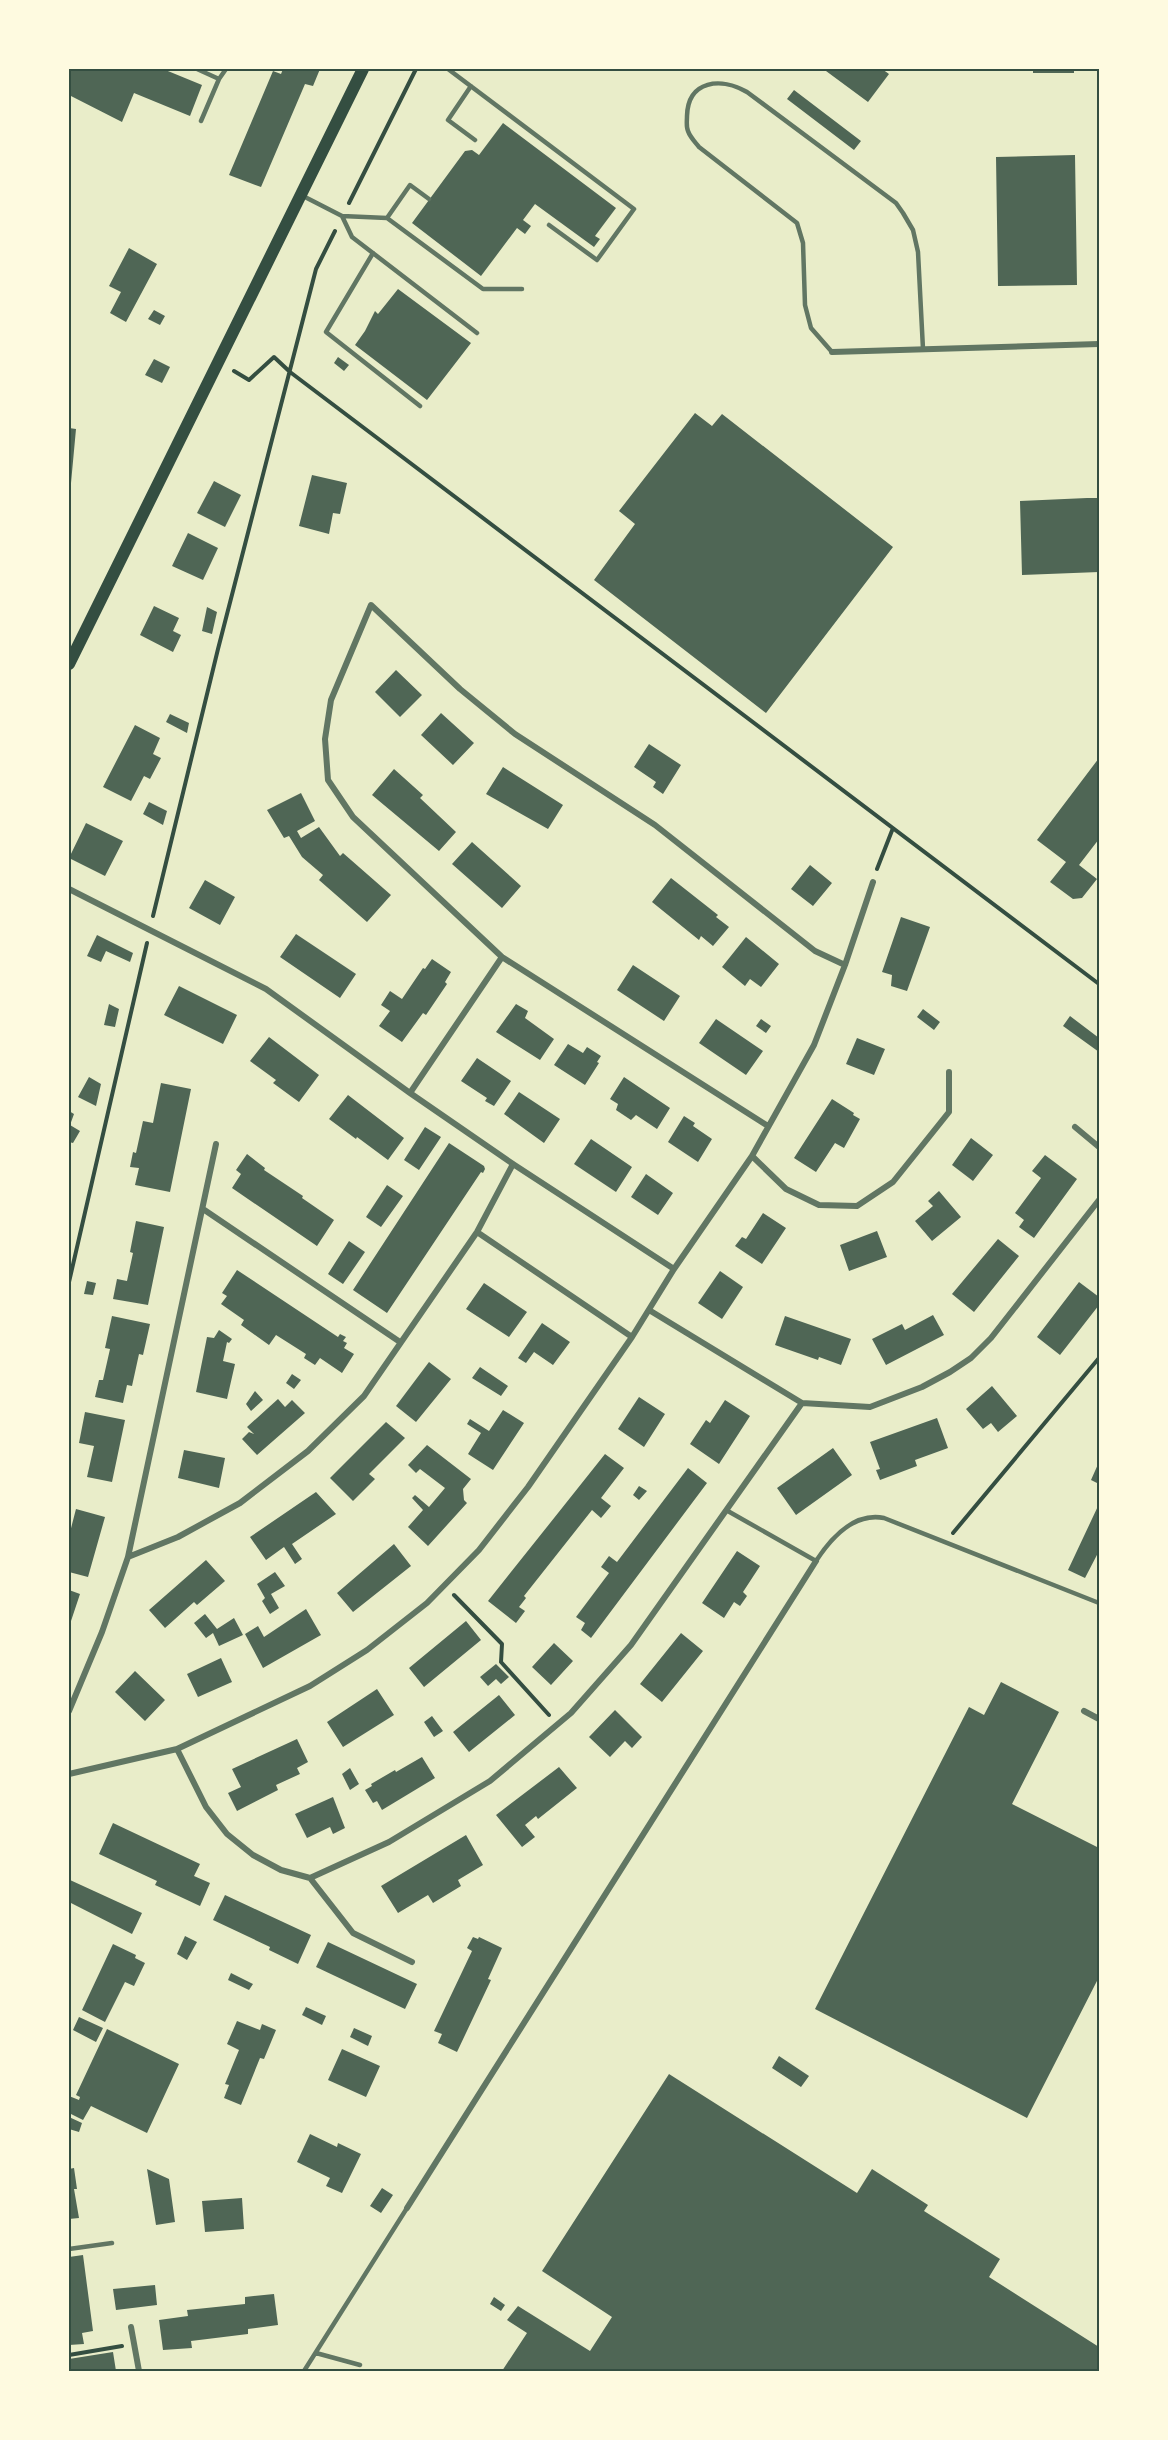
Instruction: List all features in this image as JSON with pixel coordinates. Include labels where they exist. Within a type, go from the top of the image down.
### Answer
[{"type":"main road","points":[[69,664],[363,69]]},
{"type":"street","points":[[832,352],[1099,344]]},
{"type":"street","points":[[768,1126],[502,957],[353,817],[328,780],[324,739],[331,700],[371,605],[460,689],[515,734],[655,825],[815,951],[845,965]]},
{"type":"street","points":[[69,1774],[177,1749],[310,1686],[367,1650],[445,1586],[479,1550],[528,1486],[632,1337],[674,1269],[752,1156],[814,1045],[845,965],[873,882]]},
{"type":"street","points":[[69,889],[266,989],[513,1164],[674,1269]]},
{"type":"street","points":[[410,1093],[502,957]]},
{"type":"street","points":[[752,1156],[786,1189],[794,1193],[819,1204],[857,1206],[894,1182],[949,1112],[950,1072]]},
{"type":"street","points":[[1075,1127],[1099,1147]]},
{"type":"street","points":[[69,1711],[102,1632],[128,1557],[216,1144]]},
{"type":"street","points":[[128,1557],[178,1538],[240,1503],[308,1451],[364,1396],[477,1233],[513,1164]]},
{"type":"street","points":[[649,1310],[802,1403],[870,1407],[922,1387],[964,1363],[991,1338],[1099,1200]]},
{"type":"street","points":[[203,1209],[400,1342]]},
{"type":"street","points":[[477,1233],[632,1337]]},
{"type":"street","points":[[310,1878],[389,1842],[490,1781],[570,1713],[630,1645],[802,1403]]},
{"type":"street","points":[[407,2208],[816,1561]]},
{"type":"street","points":[[1084,1711],[1099,1719]]},
{"type":"street","points":[[177,1749],[206,1807],[227,1834],[253,1855],[281,1870],[310,1878],[353,1933],[412,1962]]},
{"type":"street","points":[[131,2326],[139,2371]]},
{"type":"lane","points":[[197,69],[219,79]]},
{"type":"lane","points":[[201,121],[219,79],[226,69]]},
{"type":"lane","points":[[448,69],[634,209],[597,260],[549,225]]},
{"type":"lane","points":[[832,352],[811,328],[805,305],[803,243],[797,223],[699,147],[687,131],[687,108],[696,92],[704,87],[722,82],[735,85],[747,92],[896,204],[913,230],[918,252],[923,349]]},
{"type":"lane","points":[[471,86],[448,120],[475,140]]},
{"type":"lane","points":[[387,218],[410,185],[429,199]]},
{"type":"lane","points":[[301,194],[342,216],[387,218],[483,289],[522,289]]},
{"type":"lane","points":[[342,216],[352,237],[477,333]]},
{"type":"lane","points":[[372,253],[326,332],[420,406]]},
{"type":"lane","points":[[726,1510],[816,1561],[829,1541],[851,1523],[867,1517],[885,1518],[1099,1604]]},
{"type":"lane","points":[[304,2371],[407,2208]]},
{"type":"lane","points":[[69,2249],[112,2243]]},
{"type":"lane","points":[[316,2353],[360,2365]]},
{"type":"path","points":[[69,1282],[150,930],[218,649],[316,269],[416,69]]},
{"type":"path","points":[[218,362],[249,380],[274,357],[290,372],[1099,984]]},
{"type":"path","points":[[873,882],[892,828]]},
{"type":"path","points":[[945,1542],[1099,1358]]},
{"type":"path","points":[[445,1586],[502,1644],[501,1662],[558,1724]]},
{"type":"path","points":[[69,2355],[134,2344]]},
{"type":"building","points":[[69,69],[163,69],[202,85],[190,116],[134,93],[122,122],[69,95]]},
{"type":"building","points":[[283,69],[320,69],[313,86],[305,84],[261,187],[229,175],[273,71],[281,74]]},
{"type":"building","points":[[827,69],[882,69],[889,74],[868,102],[826,71]]},
{"type":"building","points":[[1033,69],[1074,69],[1074,73],[1033,73]]},
{"type":"building","points":[[794,90],[861,141],[854,150],[787,99]]},
{"type":"building","points":[[503,123],[616,208],[595,236],[600,239],[594,247],[535,204],[523,220],[531,226],[525,234],[517,228],[481,276],[412,223],[465,151],[472,150],[479,155]]},
{"type":"building","points":[[1075,155],[1077,285],[998,286],[996,157]]},
{"type":"building","points":[[129,248],[157,264],[126,322],[110,313],[121,292],[109,286]]},
{"type":"building","points":[[398,289],[471,343],[427,400],[355,345],[375,311],[378,314]]},
{"type":"building","points":[[154,310],[165,316],[160,325],[148,319]]},
{"type":"building","points":[[338,357],[349,365],[344,371],[334,363]]},
{"type":"building","points":[[154,359],[170,367],[162,383],[145,375]]},
{"type":"building","points":[[695,413],[712,426],[722,414],[893,547],[766,713],[594,580],[635,524],[619,511]]},
{"type":"building","points":[[69,428],[76,429],[71,483],[69,483]]},
{"type":"building","points":[[312,475],[347,483],[340,514],[333,513],[329,534],[299,526]]},
{"type":"building","points":[[214,481],[241,495],[225,527],[197,513]]},
{"type":"building","points":[[1099,498],[1099,572],[1022,575],[1020,501]]},
{"type":"building","points":[[188,533],[218,548],[203,580],[172,566]]},
{"type":"building","points":[[154,606],[179,618],[173,631],[181,635],[173,652],[140,635]]},
{"type":"building","points":[[207,607],[217,612],[212,634],[202,631]]},
{"type":"building","points":[[396,670],[422,695],[400,717],[375,692]]},
{"type":"building","points":[[441,713],[474,743],[453,765],[421,735]]},
{"type":"building","points":[[170,714],[189,723],[187,733],[166,722]]},
{"type":"building","points":[[135,725],[160,738],[153,754],[161,758],[150,779],[144,776],[131,801],[103,787]]},
{"type":"building","points":[[649,744],[681,765],[663,794],[653,787],[656,782],[634,767]]},
{"type":"building","points":[[1099,758],[1099,839],[1079,865],[1097,879],[1082,898],[1073,899],[1050,882],[1066,862],[1037,840]]},
{"type":"building","points":[[503,767],[563,805],[548,829],[486,794]]},
{"type":"building","points":[[394,769],[423,795],[420,798],[456,832],[439,851],[372,795]]},
{"type":"building","points":[[301,793],[315,821],[297,831],[301,838],[319,827],[340,856],[343,853],[391,895],[367,922],[319,880],[323,875],[302,857],[289,836],[284,838],[267,810]]},
{"type":"building","points":[[149,802],[167,811],[163,825],[143,814]]},
{"type":"building","points":[[86,823],[123,841],[105,876],[69,858]]},
{"type":"building","points":[[472,842],[521,886],[502,908],[452,864]]},
{"type":"building","points":[[810,865],[832,883],[813,906],[791,889]]},
{"type":"building","points":[[671,878],[718,915],[716,917],[729,927],[713,946],[701,936],[699,940],[652,902]]},
{"type":"building","points":[[205,880],[235,897],[220,925],[189,908]]},
{"type":"building","points":[[901,917],[930,927],[907,991],[891,986],[892,975],[882,972]]},
{"type":"building","points":[[296,934],[356,974],[340,998],[280,957]]},
{"type":"building","points":[[97,935],[133,953],[130,962],[106,951],[101,962],[87,956]]},
{"type":"building","points":[[746,937],[779,964],[761,987],[750,979],[745,986],[722,967]]},
{"type":"building","points":[[432,959],[451,972],[445,982],[447,984],[426,1015],[423,1013],[402,1042],[379,1026],[390,1011],[381,1005],[390,991],[402,999]]},
{"type":"building","points":[[633,965],[680,996],[664,1021],[617,990]]},
{"type":"building","points":[[179,986],[237,1015],[223,1044],[164,1015]]},
{"type":"building","points":[[109,1004],[119,1009],[115,1027],[104,1025]]},
{"type":"building","points":[[516,1004],[528,1011],[525,1018],[554,1039],[540,1060],[496,1032]]},
{"type":"building","points":[[923,1009],[940,1022],[934,1030],[917,1017]]},
{"type":"building","points":[[1070,1016],[1099,1038],[1099,1052],[1063,1026]]},
{"type":"building","points":[[716,1019],[763,1051],[746,1075],[699,1043]]},
{"type":"building","points":[[761,1019],[771,1026],[766,1033],[756,1026]]},
{"type":"building","points":[[269,1037],[319,1075],[299,1102],[273,1083],[276,1080],[250,1061]]},
{"type":"building","points":[[857,1038],[885,1049],[874,1075],[846,1064]]},
{"type":"building","points":[[568,1044],[583,1053],[587,1047],[601,1056],[585,1085],[554,1065]]},
{"type":"building","points":[[477,1058],[511,1081],[494,1106],[485,1101],[487,1098],[461,1081]]},
{"type":"building","points":[[89,1077],[101,1084],[96,1106],[78,1097]]},
{"type":"building","points":[[624,1077],[670,1108],[657,1129],[636,1115],[631,1120],[616,1110],[618,1104],[610,1099]]},
{"type":"building","points":[[161,1083],[191,1089],[170,1192],[135,1185],[139,1168],[130,1167],[133,1152],[136,1153],[143,1121],[153,1123]]},
{"type":"building","points":[[519,1092],[560,1119],[544,1143],[504,1114]]},
{"type":"building","points":[[348,1095],[404,1138],[388,1160],[329,1119]]},
{"type":"building","points":[[832,1099],[860,1119],[844,1148],[835,1143],[816,1172],[794,1158]]},
{"type":"building","points":[[69,1111],[74,1114],[70,1125],[80,1131],[73,1143],[69,1142]]},
{"type":"building","points":[[684,1116],[695,1123],[693,1126],[712,1139],[698,1162],[668,1142]]},
{"type":"building","points":[[425,1127],[441,1137],[419,1170],[404,1160]]},
{"type":"building","points":[[971,1138],[993,1155],[973,1181],[952,1165]]},
{"type":"building","points":[[591,1139],[632,1167],[616,1192],[574,1164]]},
{"type":"building","points":[[449,1143],[484,1166],[485,1169],[387,1313],[353,1290]]},
{"type":"building","points":[[247,1154],[265,1168],[264,1170],[334,1220],[317,1246],[232,1188],[241,1174],[236,1170]]},
{"type":"building","points":[[1045,1155],[1077,1179],[1034,1238],[1019,1227],[1024,1220],[1015,1213],[1041,1178],[1032,1171]]},
{"type":"building","points":[[646,1174],[673,1193],[658,1215],[631,1197]]},
{"type":"building","points":[[387,1185],[403,1196],[381,1227],[366,1217]]},
{"type":"building","points":[[939,1191],[961,1217],[932,1241],[915,1221],[933,1206],[928,1201]]},
{"type":"building","points":[[763,1213],[786,1228],[762,1264],[735,1246],[742,1237],[746,1239]]},
{"type":"building","points":[[136,1221],[164,1227],[148,1305],[113,1299],[117,1279],[127,1281]]},
{"type":"building","points":[[877,1231],[887,1257],[849,1271],[840,1245]]},
{"type":"building","points":[[998,1239],[1019,1256],[974,1312],[952,1294]]},
{"type":"building","points":[[349,1241],[365,1252],[343,1284],[328,1274]]},
{"type":"building","points":[[237,1270],[338,1337],[340,1334],[346,1337],[343,1341],[347,1343],[344,1348],[354,1354],[342,1373],[320,1358],[315,1365],[304,1358],[306,1354],[276,1335],[269,1345],[241,1325],[244,1320],[221,1304],[227,1296],[222,1293]]},
{"type":"building","points":[[720,1271],[743,1287],[722,1319],[698,1303]]},
{"type":"building","points":[[87,1281],[96,1283],[93,1295],[84,1294]]},
{"type":"building","points":[[1079,1282],[1099,1297],[1099,1305],[1060,1355],[1037,1337]]},
{"type":"building","points":[[484,1283],[527,1312],[509,1337],[466,1309]]},
{"type":"building","points":[[933,1315],[944,1335],[886,1365],[872,1339],[902,1324],[905,1330]]},
{"type":"building","points":[[112,1316],[150,1324],[143,1355],[139,1354],[132,1386],[127,1385],[123,1403],[95,1397],[99,1380],[103,1380],[110,1349],[105,1348]]},
{"type":"building","points":[[785,1316],[851,1339],[841,1365],[819,1357],[818,1360],[775,1345]]},
{"type":"building","points":[[542,1323],[570,1342],[553,1365],[534,1352],[526,1363],[518,1358]]},
{"type":"building","points":[[219,1330],[232,1339],[229,1343],[227,1342],[223,1361],[235,1364],[227,1399],[196,1392],[207,1337],[214,1338]]},
{"type":"building","points":[[429,1362],[451,1379],[416,1422],[396,1406]]},
{"type":"building","points":[[480,1367],[508,1386],[501,1396],[472,1378]]},
{"type":"building","points":[[292,1374],[301,1380],[294,1389],[286,1383]]},
{"type":"building","points":[[992,1386],[1017,1416],[998,1432],[991,1423],[983,1429],[966,1409]]},
{"type":"building","points":[[255,1391],[263,1400],[251,1411],[246,1404]]},
{"type":"building","points":[[639,1397],[665,1414],[644,1447],[618,1429]]},
{"type":"building","points":[[278,1399],[285,1407],[292,1400],[305,1413],[257,1455],[242,1439],[249,1432],[254,1434],[247,1427]]},
{"type":"building","points":[[725,1400],[750,1416],[719,1464],[690,1444],[706,1420],[710,1423]]},
{"type":"building","points":[[503,1410],[524,1423],[493,1470],[468,1454],[481,1433],[467,1424],[470,1419],[489,1431]]},
{"type":"building","points":[[85,1412],[125,1420],[112,1482],[87,1477],[94,1446],[79,1443]]},
{"type":"building","points":[[937,1418],[948,1448],[915,1460],[917,1466],[880,1480],[876,1470],[880,1469],[870,1442]]},
{"type":"building","points":[[386,1422],[405,1438],[369,1474],[375,1479],[353,1501],[330,1478]]},
{"type":"building","points":[[427,1445],[471,1479],[463,1489],[464,1500],[467,1503],[428,1546],[408,1527],[423,1510],[412,1498],[415,1495],[429,1507],[445,1488],[420,1469],[416,1473],[408,1465]]},
{"type":"building","points":[[833,1448],[852,1475],[796,1515],[777,1488]]},
{"type":"building","points":[[184,1450],[225,1458],[219,1488],[178,1478]]},
{"type":"building","points":[[605,1454],[624,1468],[601,1498],[611,1506],[601,1518],[592,1510],[524,1596],[526,1598],[519,1607],[525,1611],[516,1623],[488,1601]]},
{"type":"building","points":[[1099,1462],[1099,1484],[1091,1480]]},
{"type":"building","points":[[688,1468],[707,1483],[591,1638],[581,1630],[585,1623],[576,1617],[609,1573],[601,1567],[609,1556],[617,1562]]},
{"type":"building","points":[[639,1486],[647,1491],[639,1500],[633,1495]]},
{"type":"building","points":[[316,1492],[336,1514],[292,1544],[302,1559],[295,1564],[284,1547],[266,1560],[250,1537]]},
{"type":"building","points":[[1099,1504],[1099,1551],[1085,1578],[1068,1570]]},
{"type":"building","points":[[76,1509],[105,1517],[88,1577],[69,1572],[69,1536]]},
{"type":"building","points":[[394,1544],[411,1566],[353,1612],[337,1593]]},
{"type":"building","points":[[737,1551],[760,1566],[743,1592],[747,1596],[740,1606],[734,1602],[724,1618],[702,1603]]},
{"type":"building","points":[[206,1560],[225,1581],[197,1605],[194,1602],[165,1628],[149,1610]]},
{"type":"building","points":[[275,1572],[285,1586],[271,1594],[279,1608],[270,1614],[262,1601],[265,1598],[257,1584]]},
{"type":"building","points":[[69,1590],[80,1594],[69,1627]]},
{"type":"building","points":[[306,1609],[321,1635],[263,1668],[245,1634],[258,1626],[264,1637]]},
{"type":"building","points":[[205,1614],[217,1629],[234,1618],[243,1635],[219,1646],[213,1633],[206,1638],[194,1623]]},
{"type":"building","points":[[466,1621],[481,1640],[424,1687],[409,1668]]},
{"type":"building","points":[[681,1633],[703,1651],[662,1702],[640,1684]]},
{"type":"building","points":[[554,1643],[573,1661],[551,1685],[532,1667]]},
{"type":"building","points":[[221,1658],[232,1682],[198,1697],[187,1674]]},
{"type":"building","points":[[496,1664],[509,1677],[501,1684],[496,1679],[488,1686],[480,1677]]},
{"type":"building","points":[[135,1671],[165,1700],[145,1721],[115,1692]]},
{"type":"building","points":[[1001,1682],[1059,1712],[1012,1804],[1099,1848],[1099,1977],[1027,2118],[815,2009],[969,1707],[984,1715]]},
{"type":"building","points":[[377,1689],[394,1715],[343,1747],[327,1722]]},
{"type":"building","points":[[499,1695],[515,1715],[469,1752],[453,1732]]},
{"type":"building","points":[[615,1710],[642,1737],[632,1748],[625,1741],[610,1757],[589,1737]]},
{"type":"building","points":[[432,1716],[443,1731],[434,1737],[424,1722]]},
{"type":"building","points":[[297,1739],[308,1762],[297,1768],[300,1774],[276,1785],[278,1790],[237,1811],[228,1793],[241,1787],[232,1769]]},
{"type":"building","points":[[422,1757],[435,1778],[382,1810],[377,1801],[373,1803],[365,1790],[372,1786],[371,1784]]},
{"type":"building","points":[[559,1767],[577,1788],[538,1819],[536,1816],[525,1825],[535,1837],[522,1847],[496,1815]]},
{"type":"building","points":[[350,1768],[359,1784],[350,1790],[342,1774]]},
{"type":"building","points":[[333,1797],[345,1828],[333,1834],[330,1827],[307,1838],[295,1814]]},
{"type":"building","points":[[113,1823],[200,1864],[194,1876],[210,1883],[200,1906],[155,1885],[157,1881],[99,1854]]},
{"type":"building","points":[[466,1835],[483,1865],[458,1880],[461,1886],[433,1903],[428,1895],[398,1913],[381,1886]]},
{"type":"building","points":[[70,1880],[142,1913],[132,1934],[69,1902]]},
{"type":"building","points":[[225,1895],[311,1935],[298,1964],[269,1950],[270,1947],[213,1920]]},
{"type":"building","points":[[185,1936],[197,1942],[187,1960],[177,1954]]},
{"type":"building","points":[[473,1937],[478,1939],[479,1937],[502,1948],[488,1979],[491,1980],[457,2052],[438,2043],[442,2034],[434,2031],[472,1951],[467,1948]]},
{"type":"building","points":[[328,1942],[417,1984],[405,2009],[316,1967]]},
{"type":"building","points":[[113,1944],[136,1955],[135,1958],[145,1963],[134,1986],[125,1982],[105,2022],[82,2010]]},
{"type":"building","points":[[231,1973],[253,1984],[249,1990],[228,1980]]},
{"type":"building","points":[[306,2007],[326,2016],[322,2025],[302,2015]]},
{"type":"building","points":[[79,2017],[103,2028],[96,2042],[73,2030]]},
{"type":"building","points":[[237,2021],[260,2030],[262,2024],[276,2030],[264,2059],[260,2058],[241,2105],[224,2098],[229,2085],[225,2084],[239,2050],[227,2044]]},
{"type":"building","points":[[354,2028],[372,2036],[368,2046],[350,2037]]},
{"type":"building","points":[[107,2029],[179,2064],[147,2133],[91,2106],[83,2120],[69,2113],[69,2096],[79,2100],[80,2097],[76,2095]]},
{"type":"building","points":[[342,2049],[380,2066],[366,2097],[328,2080]]},
{"type":"building","points":[[779,2056],[809,2076],[801,2087],[772,2068]]},
{"type":"building","points":[[669,2074],[857,2193],[872,2169],[928,2205],[924,2211],[1000,2259],[989,2277],[1099,2347],[1099,2371],[502,2371],[527,2333],[507,2320],[518,2306],[590,2351],[612,2317],[542,2271]]},
{"type":"building","points":[[69,2117],[82,2123],[79,2132],[69,2129]]},
{"type":"building","points":[[310,2134],[337,2147],[338,2143],[361,2154],[342,2193],[326,2186],[330,2178],[297,2162]]},
{"type":"building","points":[[74,2168],[77,2189],[74,2189],[79,2218],[69,2219],[69,2169]]},
{"type":"building","points":[[147,2169],[169,2179],[175,2222],[156,2225]]},
{"type":"building","points":[[382,2188],[393,2195],[381,2213],[370,2206]]},
{"type":"building","points":[[242,2198],[244,2229],[205,2232],[202,2201]]},
{"type":"building","points":[[83,2255],[93,2331],[82,2333],[84,2344],[69,2345],[69,2257]]},
{"type":"building","points":[[155,2285],[157,2305],[116,2310],[113,2289]]},
{"type":"building","points":[[274,2294],[278,2325],[248,2329],[248,2334],[191,2341],[192,2348],[163,2350],[159,2320],[188,2316],[187,2310],[245,2304],[245,2297]]},
{"type":"building","points":[[494,2297],[505,2305],[501,2311],[490,2304]]},
{"type":"building","points":[[113,2352],[116,2371],[69,2371],[69,2359]]}]
